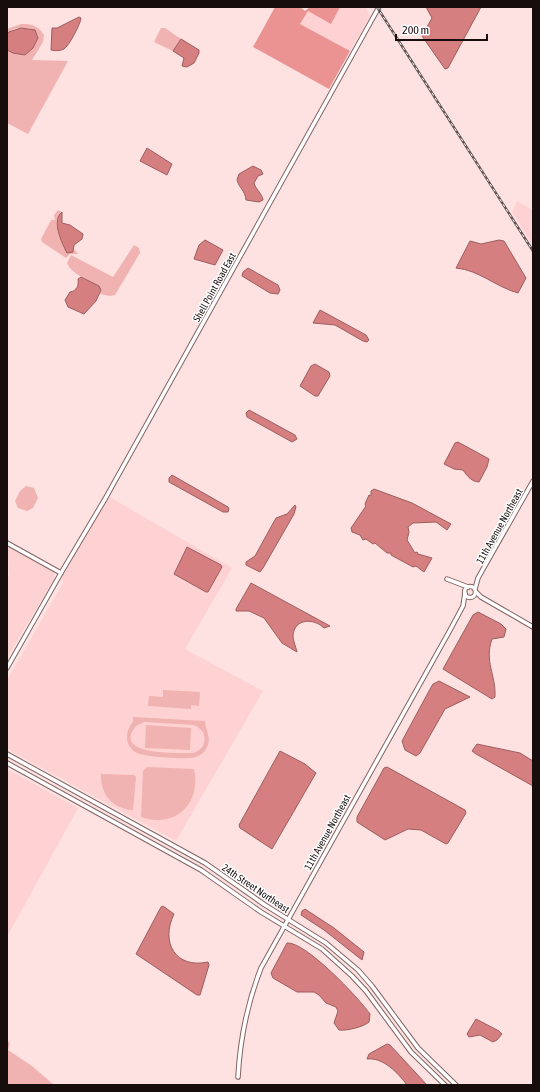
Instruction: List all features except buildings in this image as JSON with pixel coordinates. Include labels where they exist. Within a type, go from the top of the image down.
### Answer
[{"type":"street","name":"Shell Point Road East","points":[[7,668],[60,573],[105,499],[379,7]]},
{"type":"street","name":"11th Avenue Northeast","points":[[463,606],[465,592],[468,587],[478,578],[533,481]]},
{"type":"street","points":[[7,543],[60,573]]},
{"type":"street","name":"11th Avenue Northeast","points":[[238,1077],[242,1032],[253,988],[261,968],[463,606],[476,591],[478,578]]},
{"type":"street","points":[[447,579],[458,585],[472,597],[481,597]]},
{"type":"street","points":[[458,585],[468,587],[476,591],[481,597],[533,627]]},
{"type":"street","name":"24th Street Northeast","points":[[7,754],[205,863],[265,905],[326,942],[358,970],[372,986],[418,1048],[456,1085]]},
{"type":"street","name":"24th Street Northeast","points":[[7,763],[196,868],[261,912],[322,949],[352,976],[380,1008],[411,1052],[445,1085]]},
{"type":"shaded area","points":[[275,7],[300,7],[305,11],[310,7],[340,7],[331,24],[308,11],[300,24],[350,51],[329,89],[253,47]]},
{"type":"shaded area","points":[[340,7],[365,7],[370,16],[350,51],[300,24],[308,11],[331,23]]},
{"type":"shaded area","points":[[426,7],[481,7],[448,68],[445,69],[422,36],[432,18]]},
{"type":"shaded area","points":[[79,17],[81,18],[79,25],[66,47],[56,51],[51,50],[52,28],[57,28]]},
{"type":"shaded area","points":[[21,24],[34,26],[44,35],[43,42],[32,60],[68,61],[28,134],[7,123],[7,50],[24,55],[38,38],[35,30],[16,29],[7,35],[7,29]]},
{"type":"shaded area","points":[[21,28],[35,30],[38,38],[33,48],[25,55],[13,53],[7,50],[7,35],[9,32]]},
{"type":"shaded area","points":[[161,28],[165,28],[181,39],[173,51],[154,42]]},
{"type":"shaded area","points":[[181,39],[199,50],[194,63],[187,67],[182,66],[184,58],[173,51]]},
{"type":"shaded area","points":[[147,148],[172,164],[167,175],[140,161]]},
{"type":"shaded area","points":[[253,166],[261,170],[263,174],[258,176],[254,183],[263,200],[259,202],[246,200],[237,180],[239,174]]},
{"type":"shaded area","points":[[517,201],[533,210],[533,246],[512,212]]},
{"type":"shaded area","points":[[58,210],[62,212],[59,220],[60,230],[73,252],[75,250],[78,254],[70,254],[66,258],[42,242],[41,239],[51,220],[55,220],[54,215]]},
{"type":"shaded area","points":[[62,212],[62,223],[70,225],[83,234],[82,239],[74,245],[73,252],[67,253],[58,232],[57,221]]},
{"type":"shaded area","points":[[205,240],[223,250],[215,265],[194,259],[199,245]]},
{"type":"shaded area","points":[[499,240],[504,241],[526,278],[518,293],[502,287],[480,275],[464,269],[456,268],[470,241],[481,244]]},
{"type":"shaded area","points":[[134,245],[139,248],[140,253],[115,295],[110,296],[100,294],[101,290],[97,286],[74,272],[67,263],[71,255],[113,277]]},
{"type":"shaded area","points":[[248,268],[278,285],[280,290],[278,294],[270,293],[242,276],[243,272]]},
{"type":"shaded area","points":[[81,277],[99,286],[101,290],[96,301],[84,314],[68,307],[65,300],[70,292],[76,289],[78,279]]},
{"type":"shaded area","points":[[320,310],[366,335],[369,340],[367,342],[363,341],[335,325],[313,323]]},
{"type":"shaded area","points":[[315,364],[329,372],[330,376],[318,396],[315,396],[300,386],[311,366]]},
{"type":"shaded area","points":[[249,410],[295,435],[297,439],[292,442],[247,417],[246,413]]},
{"type":"shaded area","points":[[458,442],[489,459],[487,467],[479,482],[472,480],[463,470],[454,469],[444,464],[455,443]]},
{"type":"shaded area","points":[[172,475],[228,507],[228,512],[223,512],[169,482],[169,478]]},
{"type":"shaded area","points":[[26,486],[34,488],[38,498],[33,508],[27,511],[18,508],[15,501],[20,491]]},
{"type":"shaded area","points":[[374,489],[412,503],[451,524],[447,530],[436,522],[413,523],[408,527],[409,532],[407,540],[415,553],[417,552],[418,554],[432,558],[424,572],[416,566],[413,567],[391,555],[391,553],[387,553],[375,543],[373,544],[366,539],[363,540],[360,535],[352,532],[351,528],[366,506],[365,504],[369,495],[371,496],[371,491]]},
{"type":"shaded area","points":[[108,496],[232,568],[185,649],[263,691],[176,841],[7,749],[7,680],[63,583],[61,573]]},
{"type":"shaded area","points":[[295,505],[296,507],[294,514],[260,572],[246,565],[246,562],[255,556],[276,518],[287,514]]},
{"type":"shaded area","points":[[7,544],[54,570],[54,580],[9,654],[7,653],[7,577],[9,576]]},
{"type":"shaded area","points":[[187,547],[221,565],[222,567],[208,592],[174,574]]},
{"type":"shaded area","points":[[251,583],[330,626],[324,628],[315,622],[310,621],[301,623],[297,626],[294,630],[293,640],[297,652],[282,643],[264,618],[249,611],[236,611]]},
{"type":"shaded area","points":[[478,612],[501,624],[506,629],[504,637],[492,639],[490,647],[489,655],[495,689],[495,697],[492,699],[443,669],[473,615]]},
{"type":"shaded area","points":[[439,681],[470,697],[445,709],[420,753],[416,756],[405,750],[402,741],[433,684]]},
{"type":"shaded area","points":[[163,690],[200,692],[199,706],[191,705],[191,709],[148,706],[149,696],[163,697]]},
{"type":"shaded area","points":[[133,717],[205,721],[209,740],[203,753],[196,757],[166,758],[149,756],[137,753],[128,743],[128,730],[133,722]],"holes":[[[144,722],[193,725],[198,727],[203,732],[205,739],[202,748],[193,753],[150,751],[139,748],[132,743],[131,736],[136,726]]]},
{"type":"shaded area","points":[[146,725],[191,728],[190,750],[145,748]]},
{"type":"shaded area","points":[[477,744],[520,753],[533,761],[533,786],[472,751]]},
{"type":"shaded area","points":[[280,751],[305,764],[316,773],[272,849],[240,828],[239,825]]},
{"type":"shaded area","points":[[147,767],[194,769],[194,793],[183,811],[164,819],[153,820],[141,817],[143,771]]},
{"type":"shaded area","points":[[387,767],[465,810],[466,813],[448,843],[446,844],[421,830],[408,829],[385,840],[357,822],[357,817],[384,768]]},
{"type":"shaded area","points":[[7,769],[78,808],[7,937]]},
{"type":"shaded area","points":[[101,774],[134,775],[136,777],[133,810],[119,807],[109,799],[103,788]]},
{"type":"shaded area","points":[[163,906],[174,914],[170,925],[169,935],[170,944],[174,952],[179,958],[187,962],[208,962],[209,965],[200,995],[197,995],[136,954],[161,907]]},
{"type":"shaded area","points":[[305,909],[334,928],[364,952],[362,960],[324,930],[301,915],[302,911]]},
{"type":"shaded area","points":[[287,943],[295,945],[306,951],[344,984],[370,1014],[369,1022],[363,1026],[339,1030],[334,1023],[338,1011],[336,1007],[326,1003],[314,992],[297,992],[273,978],[271,973]]},
{"type":"shaded area","points":[[476,1019],[502,1034],[493,1042],[480,1035],[469,1037],[467,1034]]},
{"type":"shaded area","points":[[7,1040],[10,1043],[8,1050],[32,1066],[54,1085],[7,1085]]},
{"type":"shaded area","points":[[387,1044],[390,1045],[427,1085],[407,1085],[395,1071],[384,1063],[373,1059],[367,1059],[369,1054]]},
{"type":"railway","points":[[377,7],[533,251]]}]
